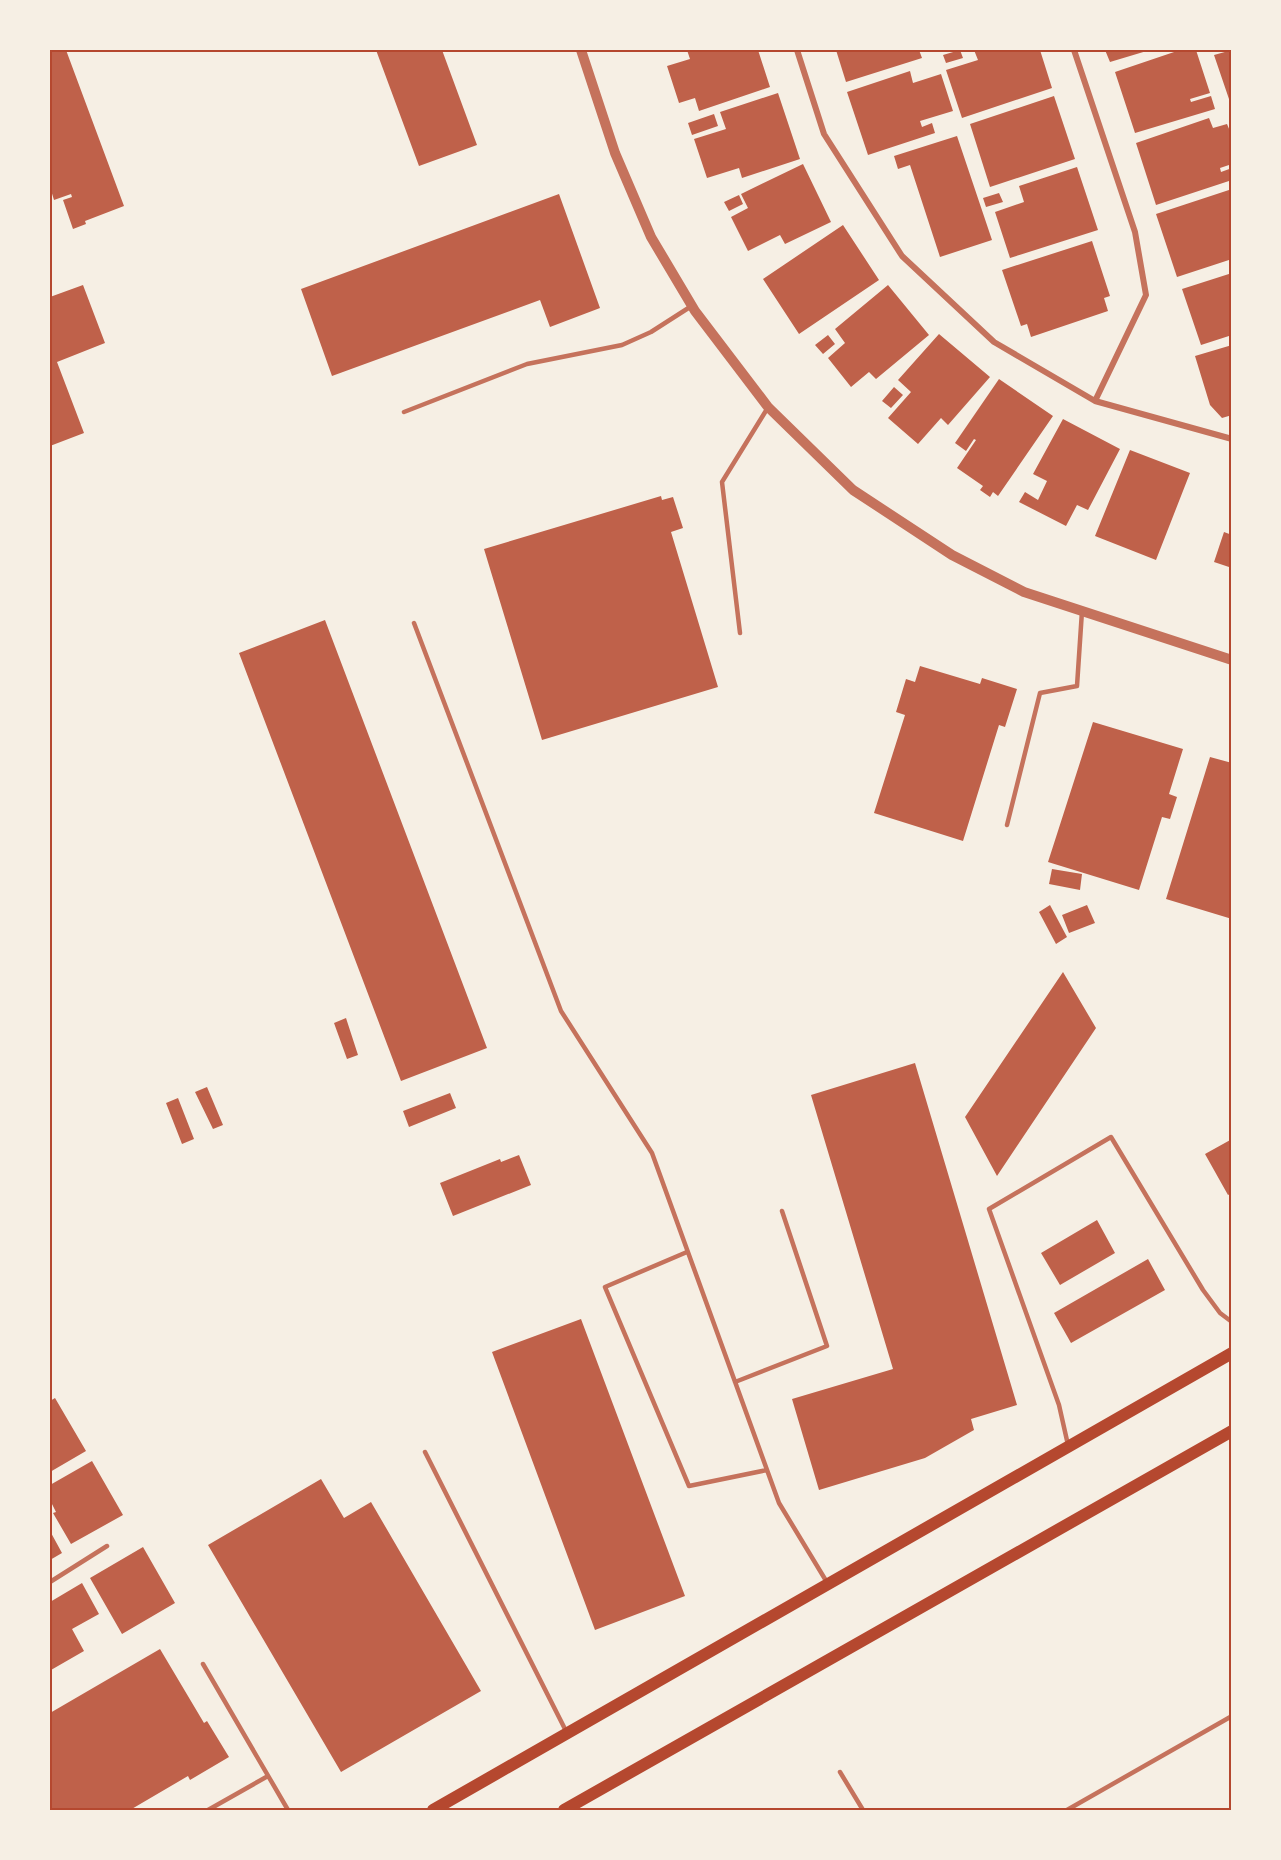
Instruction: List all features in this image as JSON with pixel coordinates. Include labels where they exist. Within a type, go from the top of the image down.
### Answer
[{"type":"main road","points":[[433,1810],[1232,1353]]},
{"type":"main road","points":[[564,1810],[1232,1431]]},
{"type":"street","points":[[581,50],[615,153],[651,237],[693,306],[768,407],[853,490],[952,555],[1024,592],[1232,660]]},
{"type":"street","points":[[797,50],[824,134],[902,256],[994,342],[1095,401],[1232,439]]},
{"type":"street","points":[[1074,50],[1135,232],[1146,295],[1095,401]]},
{"type":"lane","points":[[404,412],[527,363],[622,345],[651,332],[693,306]]},
{"type":"lane","points":[[740,633],[723,482],[768,407]]},
{"type":"lane","points":[[1007,825],[1040,693],[1077,686],[1082,611]]},
{"type":"lane","points":[[414,624],[561,1011],[652,1153],[779,1503],[828,1584]]},
{"type":"lane","points":[[1068,1446],[1059,1405],[989,1209],[1111,1137],[1203,1290],[1220,1313],[1232,1322]]},
{"type":"lane","points":[[735,1382],[827,1346],[782,1211]]},
{"type":"lane","points":[[687,1252],[605,1287],[689,1486],[767,1470]]},
{"type":"lane","points":[[425,1452],[545,1694],[567,1733]]},
{"type":"lane","points":[[50,1582],[107,1546]]},
{"type":"lane","points":[[203,1664],[288,1810]]},
{"type":"lane","points":[[1067,1810],[1232,1716]]},
{"type":"lane","points":[[840,1772],[863,1810]]},
{"type":"lane","points":[[208,1810],[268,1776]]},
{"type":"building","points":[[50,50],[66,50],[124,206],[85,221],[86,224],[73,229],[63,200],[72,197],[71,194],[54,200],[50,187]]},
{"type":"building","points":[[376,50],[442,50],[477,145],[419,166]]},
{"type":"building","points":[[687,50],[758,50],[770,87],[699,111],[695,98],[679,103],[667,66],[690,59]]},
{"type":"building","points":[[836,50],[919,50],[922,58],[846,82]]},
{"type":"building","points":[[960,50],[963,58],[946,63],[943,55]]},
{"type":"building","points":[[974,50],[1040,50],[1052,88],[962,118],[946,70],[978,60]]},
{"type":"building","points":[[1105,50],[1150,50],[1110,62]]},
{"type":"building","points":[[1180,50],[1196,50],[1210,93],[1190,99],[1191,102],[1211,96],[1215,109],[1135,133],[1115,72]]},
{"type":"building","points":[[1232,50],[1232,101],[1230,102],[1214,55]]},
{"type":"building","points":[[910,71],[913,83],[941,74],[953,111],[920,121],[922,127],[932,123],[935,133],[868,155],[847,92]]},
{"type":"building","points":[[778,93],[800,159],[742,178],[739,168],[707,178],[694,139],[726,129],[720,112]]},
{"type":"building","points":[[1054,96],[1075,159],[990,187],[970,124]]},
{"type":"building","points":[[714,114],[718,126],[692,135],[688,123]]},
{"type":"building","points":[[1209,118],[1213,128],[1227,124],[1232,136],[1232,164],[1220,168],[1221,172],[1232,168],[1232,180],[1156,205],[1136,143]]},
{"type":"building","points":[[957,136],[992,240],[940,257],[910,165],[898,169],[894,156]]},
{"type":"building","points":[[803,164],[831,222],[785,244],[780,235],[748,251],[731,217],[748,208],[741,194]]},
{"type":"building","points":[[1077,167],[1098,230],[1010,258],[995,212],[1024,202],[1019,186]]},
{"type":"building","points":[[1232,189],[1232,259],[1177,277],[1156,214]]},
{"type":"building","points":[[999,193],[1003,202],[986,207],[983,198]]},
{"type":"building","points":[[559,194],[600,308],[550,327],[540,300],[332,376],[301,289]]},
{"type":"building","points":[[739,195],[743,204],[729,211],[724,202]]},
{"type":"building","points":[[843,225],[879,280],[799,334],[763,279]]},
{"type":"building","points":[[1092,241],[1110,296],[1104,298],[1108,311],[1031,337],[1027,324],[1021,326],[1002,270]]},
{"type":"building","points":[[1232,273],[1232,335],[1201,345],[1182,289]]},
{"type":"building","points":[[83,285],[105,343],[57,362],[84,433],[50,446],[50,297]]},
{"type":"building","points":[[888,285],[929,335],[876,379],[869,372],[851,387],[828,358],[845,343],[835,329]]},
{"type":"building","points":[[939,334],[990,377],[948,425],[941,418],[918,444],[888,418],[911,392],[898,380]]},
{"type":"building","points":[[828,335],[835,344],[823,354],[815,345]]},
{"type":"building","points":[[1232,345],[1232,415],[1222,418],[1210,405],[1195,356]]},
{"type":"building","points":[[999,379],[1053,416],[998,496],[993,492],[990,497],[980,490],[983,486],[957,468],[976,440],[974,439],[966,451],[955,443]]},
{"type":"building","points":[[894,387],[903,395],[891,408],[882,401]]},
{"type":"building","points":[[1063,419],[1120,449],[1088,510],[1077,505],[1066,526],[1019,502],[1025,492],[1038,500],[1047,481],[1033,474]]},
{"type":"building","points":[[1130,450],[1190,473],[1156,560],[1095,536]]},
{"type":"building","points":[[661,496],[662,500],[673,497],[683,528],[671,532],[718,687],[542,740],[484,549]]},
{"type":"building","points":[[1224,532],[1232,535],[1232,568],[1214,562]]},
{"type":"building","points":[[325,620],[487,1048],[401,1081],[239,653]]},
{"type":"building","points":[[920,666],[980,684],[982,678],[1017,689],[1005,727],[999,725],[963,841],[874,813],[905,715],[896,712],[906,679],[915,682]]},
{"type":"building","points":[[1093,722],[1183,749],[1169,794],[1177,797],[1170,819],[1162,817],[1139,890],[1048,862]]},
{"type":"building","points":[[1210,757],[1232,763],[1232,919],[1166,899]]},
{"type":"building","points":[[1052,869],[1082,874],[1080,890],[1049,884]]},
{"type":"building","points":[[1050,905],[1067,937],[1056,944],[1039,912]]},
{"type":"building","points":[[1087,905],[1095,923],[1069,933],[1062,915]]},
{"type":"building","points":[[1063,972],[1096,1028],[997,1176],[965,1117]]},
{"type":"building","points":[[346,1018],[358,1055],[347,1059],[334,1023]]},
{"type":"building","points":[[915,1063],[1017,1405],[971,1419],[974,1430],[925,1458],[819,1490],[792,1399],[893,1369],[811,1095]]},
{"type":"building","points":[[207,1087],[223,1125],[213,1129],[195,1092]]},
{"type":"building","points":[[450,1093],[456,1108],[409,1127],[403,1111]]},
{"type":"building","points":[[178,1098],[194,1139],[182,1144],[166,1103]]},
{"type":"building","points":[[1232,1139],[1232,1193],[1228,1195],[1205,1154]]},
{"type":"building","points":[[519,1155],[531,1185],[453,1216],[440,1183],[500,1159],[501,1162]]},
{"type":"building","points":[[1097,1220],[1115,1253],[1060,1285],[1041,1253]]},
{"type":"building","points":[[1148,1259],[1165,1290],[1071,1343],[1054,1313]]},
{"type":"building","points":[[581,1319],[685,1596],[595,1630],[492,1352]]},
{"type":"building","points":[[55,1398],[86,1451],[50,1472],[50,1401]]},
{"type":"building","points":[[92,1461],[123,1515],[71,1544],[53,1513],[56,1512],[50,1500],[50,1485]]},
{"type":"building","points":[[321,1479],[344,1518],[371,1502],[481,1691],[341,1772],[208,1545]]},
{"type":"building","points":[[50,1531],[62,1553],[50,1560]]},
{"type":"building","points":[[143,1547],[175,1603],[122,1634],[90,1578]]},
{"type":"building","points":[[82,1583],[99,1614],[72,1629],[84,1651],[51,1670],[50,1602]]},
{"type":"building","points":[[160,1649],[204,1723],[207,1721],[229,1757],[190,1780],[188,1776],[130,1810],[50,1810],[50,1713]]}]
